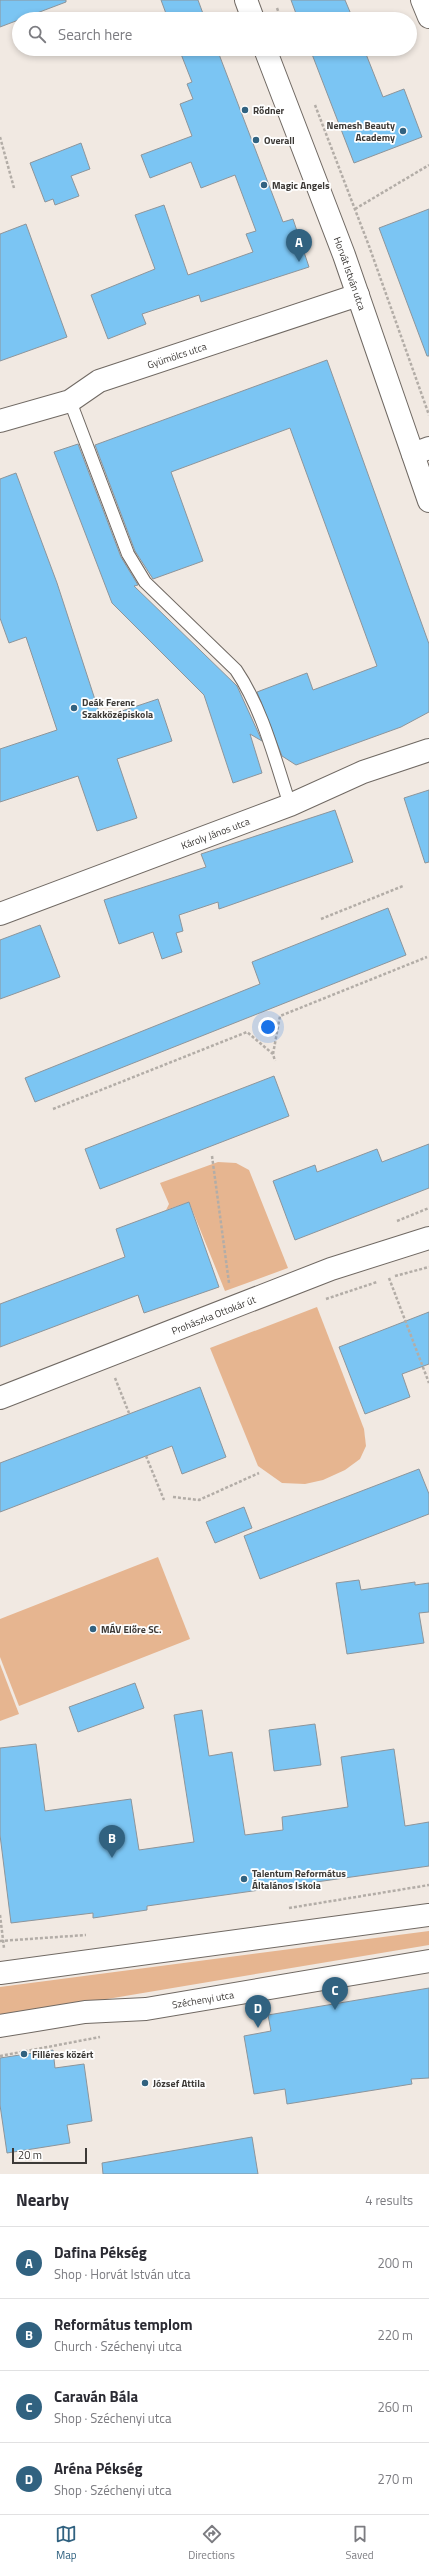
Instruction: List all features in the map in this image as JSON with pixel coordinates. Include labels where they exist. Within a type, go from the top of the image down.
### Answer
[{"type":"main road","points":[[246,0],[250,12]]},
{"type":"main road","points":[[422,0],[429,17]]},
{"type":"main road","name":"Horvát István utca","points":[[268,56],[358,295],[421,451],[429,501]]},
{"type":"main road","name":"Gyümölcs utca","points":[[0,421],[70,401],[99,381],[358,295]]},
{"type":"main road","name":"Károly János utca","points":[[0,914],[290,805],[362,772],[429,750]]},
{"type":"main road","name":"Prohászka Ottokár út","points":[[0,1398],[331,1269],[429,1238]]},
{"type":"main road","points":[[2,1973],[429,1915]]},
{"type":"main road","name":"Széchenyi utca","points":[[0,2026],[85,2012],[146,2009],[429,1961]]},
{"type":"lane","points":[[70,401],[128,554],[145,582],[236,670],[245,683],[260,718],[290,805]]},
{"type":"path","points":[[0,137],[14,188]]},
{"type":"path","points":[[355,209],[429,165]]},
{"type":"path","points":[[321,919],[403,886]]},
{"type":"path","points":[[275,1061],[273,1054],[280,1016],[427,957]]},
{"type":"path","points":[[53,1109],[247,1032],[273,1054]]},
{"type":"path","points":[[212,1156],[230,1289]]},
{"type":"path","points":[[390,1278],[429,1383]]},
{"type":"path","points":[[115,1377],[129,1413]]},
{"type":"path","points":[[146,1456],[164,1500]]},
{"type":"path","points":[[173,1497],[199,1500],[259,1473]]},
{"type":"path","points":[[283,1909],[429,1885]]},
{"type":"path","points":[[0,1915],[2,1973]]},
{"type":"path","points":[[2,1941],[89,1935]]},
{"type":"shaded area","points":[[218,1162],[236,1163],[249,1170],[288,1268],[225,1291],[189,1202],[166,1210],[169,1204],[160,1183]]},
{"type":"shaded area","points":[[317,1307],[364,1429],[366,1446],[360,1459],[345,1470],[323,1480],[305,1484],[282,1483],[258,1466],[210,1348]]},
{"type":"shaded area","name":"MÁV Előre SC.","points":[[158,1557],[190,1639],[19,1706],[0,1657],[0,1619]]},
{"type":"shaded area","points":[[0,1664],[19,1714],[0,1721]]},
{"type":"shaded area","points":[[429,1931],[429,1945],[0,2017],[0,1987]]},
{"type":"building","points":[[0,0],[66,0],[66,2],[40,12],[12,12],[12,22],[0,27]]},
{"type":"building","points":[[161,0],[198,0],[202,12],[165,12]]},
{"type":"building","points":[[291,0],[345,0],[350,12],[295,12]]},
{"type":"building","points":[[182,56],[220,56],[283,222],[293,219],[309,267],[201,302],[199,295],[142,314],[146,324],[108,339],[91,295],[155,269],[135,215],[164,205],[188,275],[253,252],[246,234],[256,231],[235,175],[201,188],[191,162],[150,178],[141,155],[192,136],[180,104],[193,99],[187,84],[192,82]]},
{"type":"building","points":[[313,56],[367,56],[383,97],[404,89],[422,137],[354,163]]},
{"type":"building","points":[[81,143],[90,169],[71,176],[79,196],[55,205],[53,199],[45,202],[30,163]]},
{"type":"building","points":[[429,209],[429,356],[427,356],[379,228]]},
{"type":"building","points":[[26,224],[67,337],[0,361],[0,234]]},
{"type":"building","points":[[327,360],[429,644],[429,712],[401,727],[296,765],[282,756],[257,692],[307,673],[313,690],[377,666],[290,428],[171,472],[203,561],[153,579],[135,551],[95,445]]},
{"type":"building","points":[[78,444],[121,557],[138,585],[134,586],[237,686],[262,741],[250,734],[262,773],[233,783],[204,695],[112,603],[54,452]]},
{"type":"building","name":"Deák Ferenc Szakközépiskola","points":[[16,473],[57,583],[101,718],[158,699],[172,741],[117,759],[137,818],[97,831],[78,776],[0,802],[0,749],[57,730],[26,637],[9,643],[0,618],[0,479]]},
{"type":"building","points":[[429,790],[429,862],[425,863],[404,798]]},
{"type":"building","points":[[335,810],[353,862],[219,909],[218,902],[179,915],[183,931],[176,933],[182,952],[162,959],[153,932],[119,944],[104,900],[206,867],[201,854]]},
{"type":"building","points":[[388,908],[406,955],[35,1102],[25,1078],[260,984],[252,962]]},
{"type":"building","points":[[40,925],[60,977],[0,999],[0,940]]},
{"type":"building","points":[[274,1076],[289,1116],[100,1189],[85,1149]]},
{"type":"building","points":[[429,1144],[429,1188],[295,1240],[273,1181],[315,1165],[317,1172],[377,1149],[382,1162]]},
{"type":"building","points":[[189,1202],[219,1287],[144,1313],[138,1295],[0,1347],[0,1304],[125,1257],[116,1229]]},
{"type":"building","points":[[429,1312],[429,1364],[402,1374],[410,1397],[365,1414],[339,1347]]},
{"type":"building","points":[[200,1387],[226,1457],[182,1474],[172,1446],[0,1512],[0,1463]]},
{"type":"building","points":[[419,1469],[429,1494],[429,1514],[260,1579],[244,1536]]},
{"type":"building","points":[[244,1507],[252,1528],[215,1543],[206,1522]]},
{"type":"building","points":[[359,1580],[361,1590],[415,1582],[415,1585],[429,1583],[429,1612],[419,1613],[424,1643],[347,1654],[336,1583]]},
{"type":"building","points":[[135,1683],[144,1708],[78,1732],[69,1707]]},
{"type":"building","points":[[202,1710],[209,1756],[232,1752],[245,1835],[283,1830],[282,1817],[348,1807],[341,1757],[394,1749],[405,1826],[429,1822],[429,1866],[147,1906],[147,1910],[93,1918],[93,1913],[11,1923],[0,1835],[0,1748],[36,1744],[45,1811],[131,1799],[139,1850],[194,1842],[174,1715]]},
{"type":"building","points":[[315,1724],[321,1765],[274,1771],[269,1730]]},
{"type":"building","points":[[429,1988],[429,2078],[411,2079],[412,2084],[287,2104],[285,2089],[254,2094],[244,2036],[271,2031],[268,2015]]},
{"type":"building","points":[[53,2050],[55,2068],[84,2064],[92,2121],[67,2125],[70,2143],[7,2153],[0,2105],[0,2058]]},
{"type":"building","points":[[252,2137],[258,2174],[103,2174],[102,2163]]},
{"type":"place","name":"Rődner","points":[[245,110]]},
{"type":"place","name":"Nemesh Beauty Academy","points":[[403,131]]},
{"type":"place","name":"Overall","points":[[256,140]]},
{"type":"place","name":"Magic Angels","points":[[264,185]]},
{"type":"place","name":"Dafina Pékség","points":[[299,262]]},
{"type":"place","name":"Deák Ferenc Szakközépiskola","points":[[74,708]]},
{"type":"place","name":"MÁV Előre SC.","points":[[93,1629]]},
{"type":"place","name":"Református templom","points":[[112,1858]]},
{"type":"place","name":"Talentum Református Általános Iskola","points":[[244,1879]]},
{"type":"place","name":"Caraván Bála","points":[[335,2010]]},
{"type":"place","name":"Aréna Pékség","points":[[258,2028]]},
{"type":"place","name":"Filléres közért","points":[[24,2054]]},
{"type":"place","name":"József Attila","points":[[145,2083]]}]
